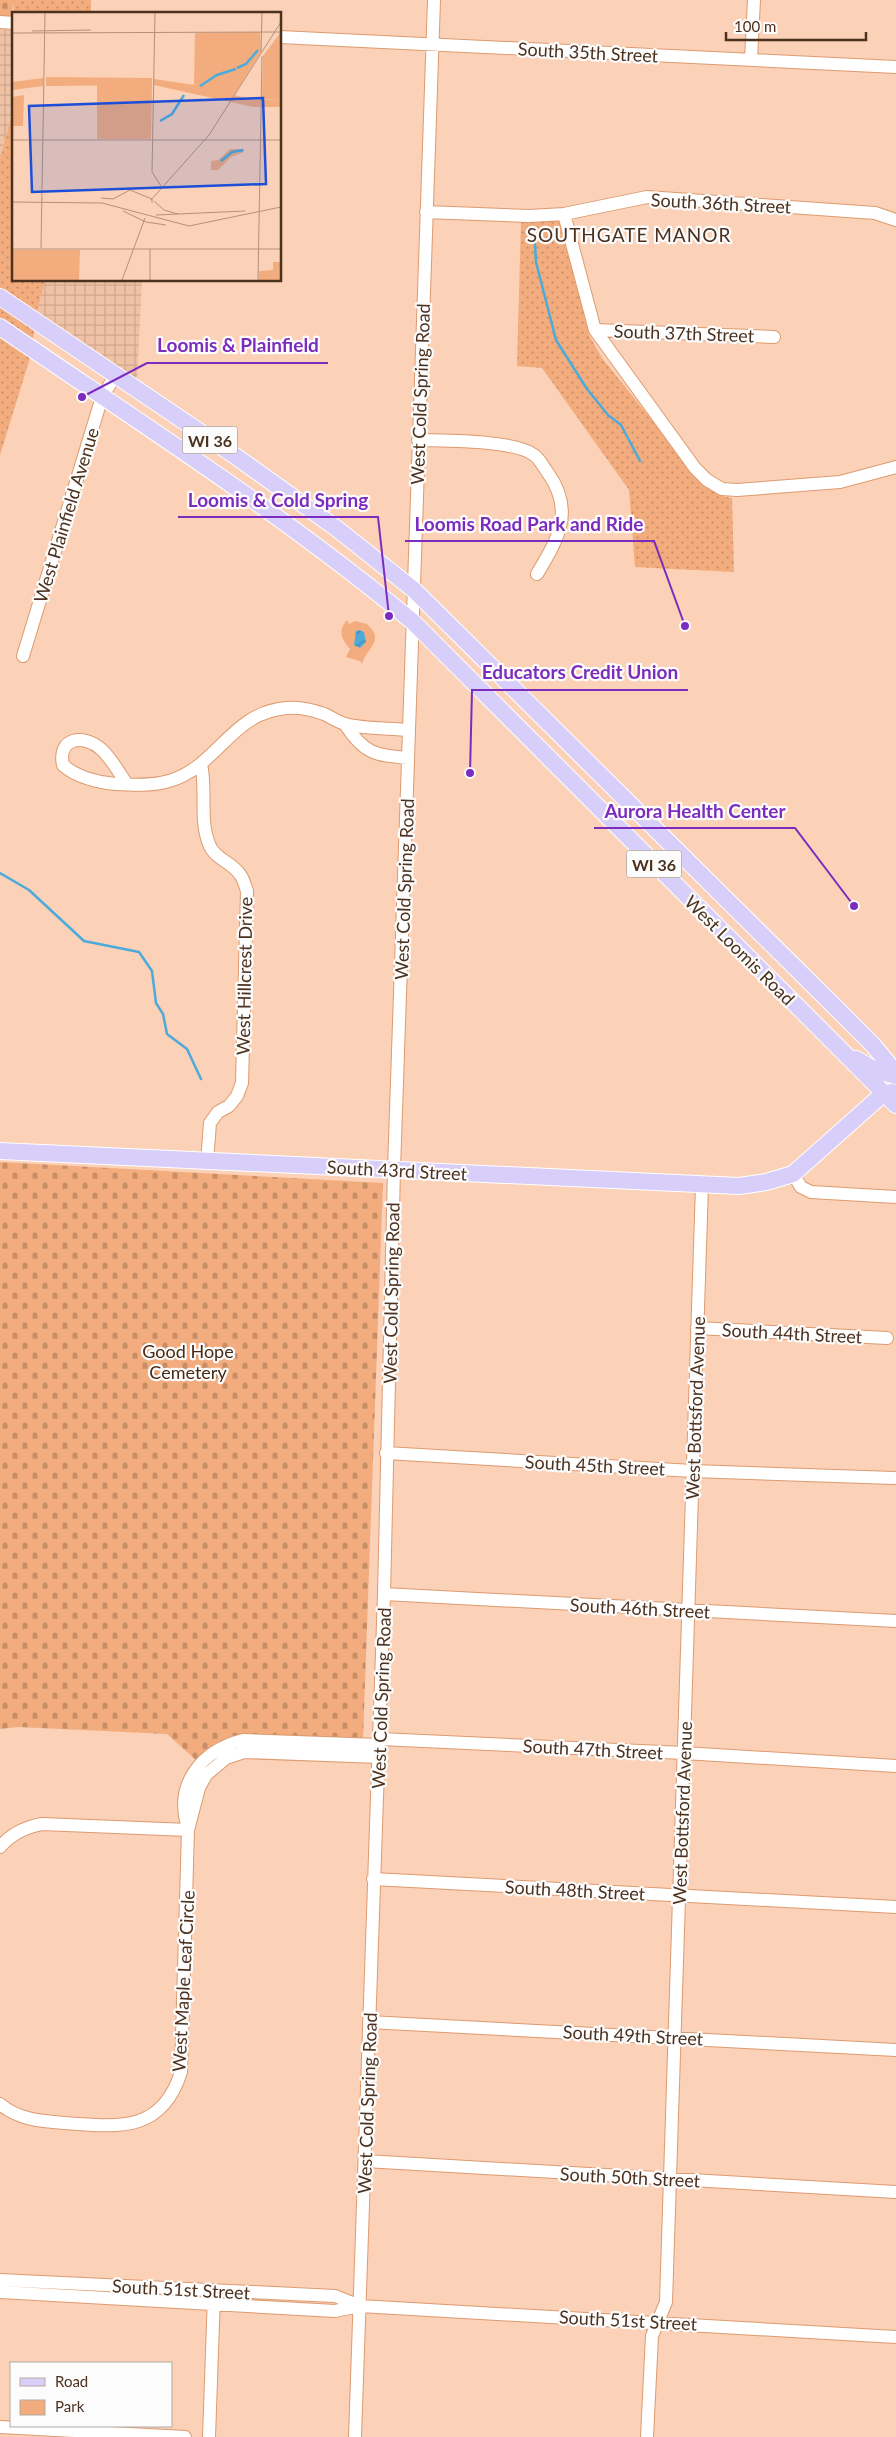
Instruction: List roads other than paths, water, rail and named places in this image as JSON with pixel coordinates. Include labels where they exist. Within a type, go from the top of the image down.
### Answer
[{"type":"main road","name":"West Loomis Road","points":[[0,296],[336,528],[414,590],[866,1039],[896,1074]]},
{"type":"main road","name":"West Loomis Road","points":[[0,327],[222,477],[364,581],[413,622],[835,1046],[890,1093],[896,1105]]},
{"type":"main road","points":[[642,853],[659,833]]},
{"type":"main road","points":[[835,1046],[873,1069],[896,1074]]},
{"type":"main road","name":"South 43rd Street","points":[[0,1151],[739,1186],[766,1182],[793,1174],[890,1093]]},
{"type":"street","name":"West Cold Spring Road","points":[[355,2437],[384,1594],[394,1169],[434,0]]},
{"type":"street","points":[[751,60],[754,0]]},
{"type":"street","name":"South 35th Street","points":[[281,37],[432,46],[896,67]]},
{"type":"street","name":"South 36th Street","points":[[426,212],[529,216],[564,214],[647,198],[875,213],[896,220]]},
{"type":"street","points":[[564,214],[595,330],[695,468],[707,480],[722,489],[752,489],[840,482],[896,467]]},
{"type":"street","name":"South 37th Street","points":[[595,330],[774,337]]},
{"type":"street","name":"West Plainfield Avenue","points":[[23,656],[102,397],[115,376]]},
{"type":"street","points":[[418,440],[499,443],[534,454],[554,482],[563,509],[558,540],[537,574]]},
{"type":"street","points":[[128,784],[99,748],[88,742],[73,741],[66,743],[62,749],[64,765],[70,771],[97,781],[128,784],[156,784],[171,781],[201,764],[235,729],[261,714],[286,708],[323,713],[345,724],[409,730]]},
{"type":"street","points":[[345,724],[357,742],[368,751],[377,755],[408,758]]},
{"type":"street","name":"West Hillcrest Drive","points":[[201,764],[205,781],[204,829],[210,846],[218,858],[241,876],[247,890],[242,1083],[238,1096],[229,1106],[218,1112],[210,1123],[207,1162]]},
{"type":"street","points":[[793,1174],[801,1187],[811,1192],[896,1197]]},
{"type":"street","name":"West Bottsford Avenue","points":[[647,2437],[652,2336],[666,2302],[702,1185]]},
{"type":"street","name":"South 44th Street","points":[[697,1328],[887,1338]]},
{"type":"street","name":"South 45th Street","points":[[386,1454],[894,1478]]},
{"type":"street","name":"South 46th Street","points":[[384,1594],[896,1621]]},
{"type":"street","name":"West Maple Leaf Circle","points":[[0,2104],[18,2116],[32,2120],[110,2126],[138,2122],[155,2113],[170,2099],[181,2072],[188,1830],[183,1812],[188,1784],[196,1769],[215,1750],[244,1746],[379,1747]]},
{"type":"street","name":"South 47th Street","points":[[379,1747],[684,1753],[896,1766]]},
{"type":"street","points":[[0,1847],[15,1833],[28,1827],[42,1824],[188,1830]]},
{"type":"street","name":"South 48th Street","points":[[373,1879],[896,1907]]},
{"type":"street","name":"South 49th Street","points":[[369,2022],[675,2036],[896,2050]]},
{"type":"street","name":"South 50th Street","points":[[365,2161],[896,2192]]},
{"type":"street","name":"South 51st Street","points":[[0,2280],[335,2296],[360,2306]]},
{"type":"street","points":[[209,2437],[214,2290]]},
{"type":"street","name":"South 51st Street","points":[[0,2292],[336,2311],[360,2306],[896,2336]]},
{"type":"street","points":[[0,2427],[185,2437]]},
{"type":"water","points":[[356,631],[364,632],[366,642],[360,648],[354,645]]},
{"type":"waterway","points":[[534,229],[536,262],[556,340],[587,389],[608,415],[621,425],[640,461]]},
{"type":"waterway","points":[[0,873],[29,890],[84,941],[139,952],[152,971],[156,1003],[163,1014],[167,1034],[187,1049],[201,1079]]},
{"type":"place","name":"Loomis & Plainfield","points":[[82,397]]},
{"type":"place","name":"Loomis & Cold Spring","points":[[389,616]]},
{"type":"place","name":"Loomis Road Park and Ride","points":[[685,626]]},
{"type":"place","name":"Educators Credit Union","points":[[470,773]]},
{"type":"place","name":"Aurora Health Center","points":[[854,906]]},
{"type":"district","name":"SOUTHGATE MANOR","points":[[629,234]]},
{"type":"park label","name":"Good Hope Cemetery","points":[[188,1361]]}]
